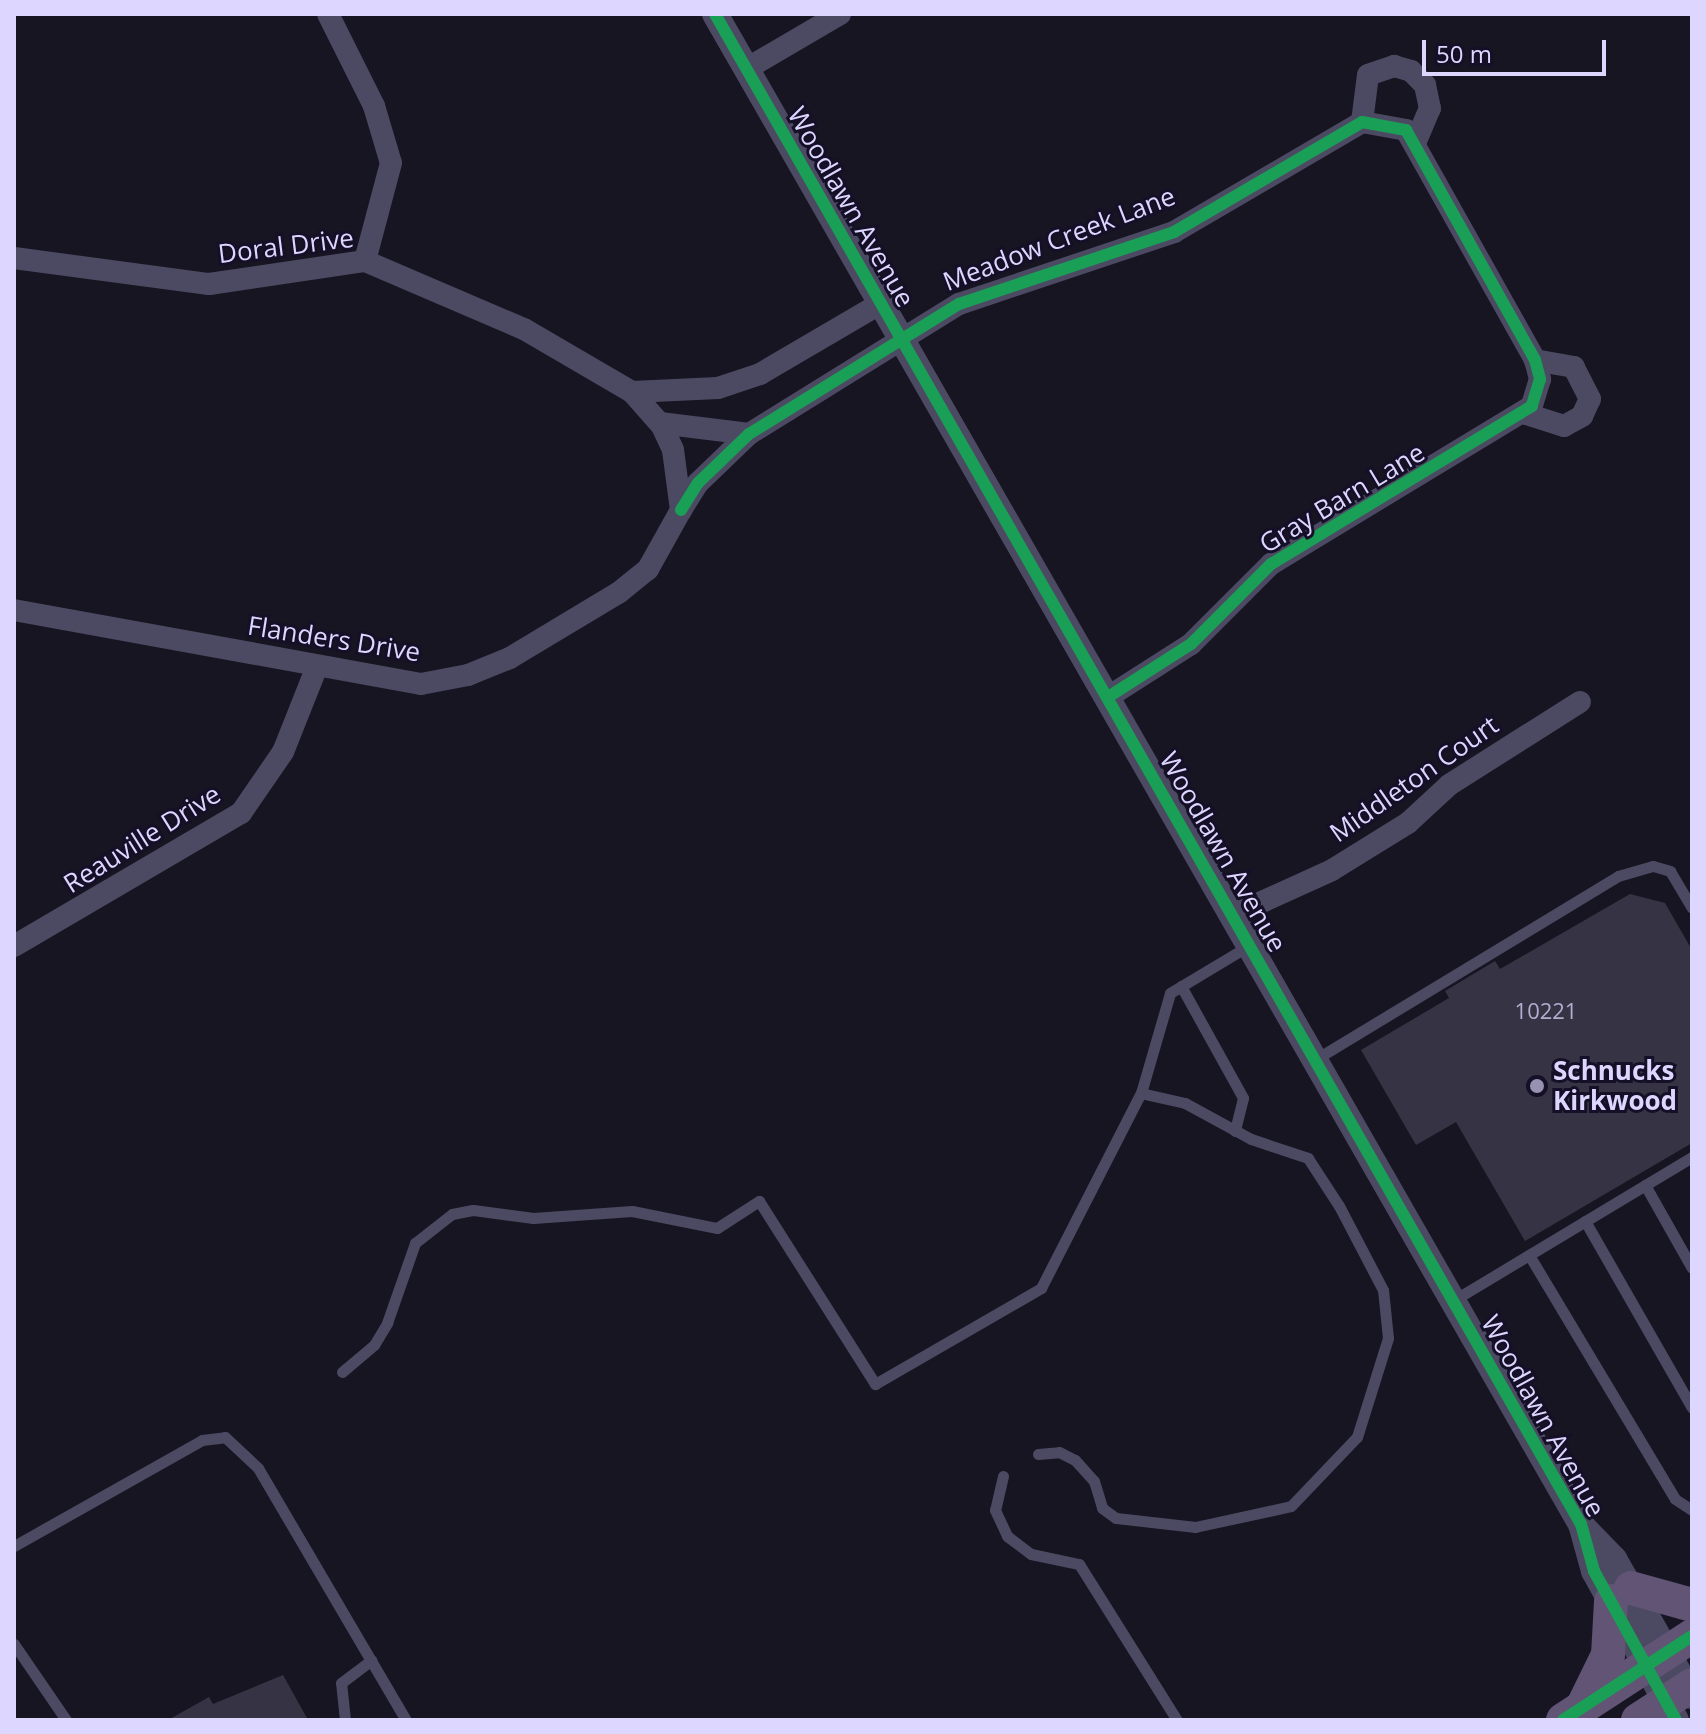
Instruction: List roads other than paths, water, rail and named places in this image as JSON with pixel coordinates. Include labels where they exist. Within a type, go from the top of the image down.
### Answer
[{"type":"main road","points":[[1572,1714],[1608,1655],[1621,1594],[1692,1605]]},
{"type":"main road","points":[[1572,1714],[1669,1651]]},
{"type":"main road","points":[[1638,1720],[1683,1698]]},
{"type":"street","points":[[328,14],[374,106],[391,163],[365,261]]},
{"type":"street","name":"Woodlawn Avenue","points":[[715,14],[1581,1524],[1594,1571],[1621,1594],[1669,1651],[1683,1698]]},
{"type":"street","points":[[746,69],[840,14]]},
{"type":"street","points":[[1416,141],[1430,108],[1425,85],[1411,71],[1394,66],[1368,75],[1362,122],[1395,125],[1416,141],[1535,360],[1540,379],[1532,406],[1523,413]]},
{"type":"street","name":"Meadow Creek Lane","points":[[902,339],[959,304],[1174,232],[1362,122]]},
{"type":"street","name":"Doral Drive","points":[[14,258],[209,284],[365,261],[524,329],[632,392]]},
{"type":"street","points":[[632,392],[718,388],[760,374],[881,303]]},
{"type":"street","name":"Flanders Drive","points":[[14,610],[316,669],[421,684],[468,675],[510,658],[648,569],[698,483],[749,434],[902,339]]},
{"type":"street","points":[[1523,413],[1564,426],[1582,416],[1590,399],[1574,367],[1535,360]]},
{"type":"street","points":[[632,392],[660,423],[673,450],[681,510]]},
{"type":"street","name":"Gray Barn Lane","points":[[1108,697],[1191,644],[1271,564],[1523,413]]},
{"type":"street","points":[[660,423],[749,434]]},
{"type":"street","name":"Reauville Drive","points":[[14,946],[241,813],[283,752],[316,669]]},
{"type":"street","name":"Middleton Court","points":[[1233,915],[1332,870],[1408,823],[1449,785],[1580,702]]},
{"type":"lane","points":[[1316,1059],[1618,876],[1653,866],[1670,871],[1692,908]]},
{"type":"lane","points":[[342,1372],[374,1345],[387,1323],[415,1243],[452,1214],[473,1210],[533,1218],[632,1211],[717,1228],[759,1201],[875,1384],[1041,1288],[1141,1093],[1170,993],[1251,945]]},
{"type":"lane","points":[[1181,986],[1243,1098],[1235,1131]]},
{"type":"lane","points":[[1038,1454],[1059,1452],[1075,1460],[1094,1481],[1102,1508],[1116,1518],[1195,1527],[1291,1506],[1357,1437],[1388,1338],[1383,1290],[1308,1158],[1235,1131],[1185,1103],[1141,1093]]},
{"type":"lane","points":[[1453,1300],[1692,1157]]},
{"type":"lane","points":[[1645,1185],[1692,1268]]},
{"type":"lane","points":[[1585,1221],[1692,1408]]},
{"type":"lane","points":[[1529,1255],[1675,1499],[1692,1510]]},
{"type":"lane","points":[[14,1546],[202,1440],[225,1437],[258,1468],[406,1720]]},
{"type":"lane","points":[[1003,1476],[995,1510],[1007,1536],[1031,1554],[1079,1564],[1177,1720]]},
{"type":"lane","points":[[14,1644],[66,1720]]},
{"type":"lane","points":[[345,1720],[341,1683],[371,1660]]},
{"type":"place","name":"Schnucks Kirkwood","points":[[1537,1086]]}]
